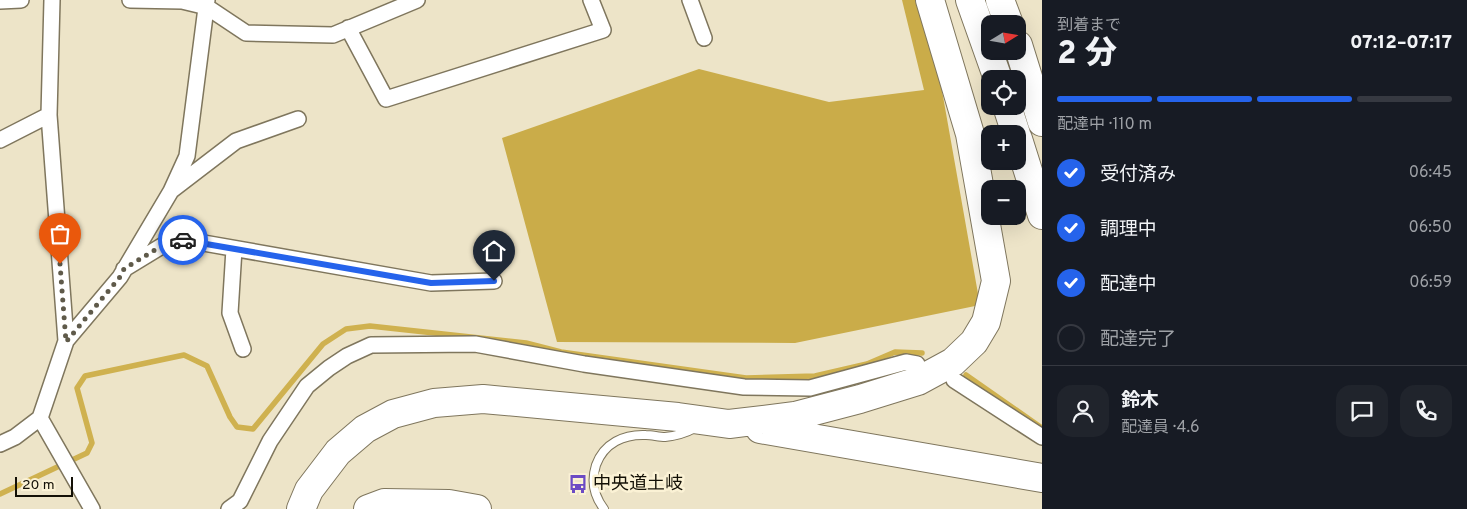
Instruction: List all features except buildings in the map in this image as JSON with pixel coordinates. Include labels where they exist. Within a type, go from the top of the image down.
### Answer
[{"type":"highway","points":[[719,422],[796,416],[860,399],[918,380],[954,362],[974,342],[986,322],[996,281],[970,134],[930,0]]},
{"type":"highway","points":[[970,0],[995,70]]},
{"type":"highway","points":[[1000,0],[1006,15]]},
{"type":"highway","points":[[1023,60],[1042,122]]},
{"type":"highway","points":[[1026,164],[1042,215]]},
{"type":"highway","points":[[302,503],[338,452],[365,429],[393,414],[434,403],[483,399],[719,422],[1042,478]]},
{"type":"highway","points":[[368,509],[384,503],[393,503],[449,504],[477,509]]},
{"type":"street","points":[[0,1],[21,0]]},
{"type":"street","points":[[52,0],[49,115],[66,342]]},
{"type":"street","points":[[130,0],[207,3],[246,33],[333,35],[410,1]]},
{"type":"street","points":[[348,28],[386,99],[603,30],[591,0]]},
{"type":"street","points":[[690,0],[704,38]]},
{"type":"street","points":[[0,444],[15,437],[40,418],[66,342],[120,277],[171,191],[187,156],[207,3]]},
{"type":"street","points":[[0,140],[49,115]]},
{"type":"street","points":[[171,191],[236,141],[298,119]]},
{"type":"street","points":[[124,269],[174,238],[431,283],[494,281]]},
{"type":"street","points":[[234,249],[230,313],[243,349]]},
{"type":"street","points":[[229,509],[240,501],[270,441],[307,386],[329,368],[371,345],[475,344],[584,364],[744,387],[810,388],[906,362],[917,364]]},
{"type":"street","points":[[954,380],[1042,436]]},
{"type":"street","points":[[40,418],[92,509]]},
{"type":"lane","points":[[604,509],[598,500],[594,486],[594,472],[598,459],[607,448],[618,440],[631,435],[665,436],[688,432],[719,422]]},
{"type":"shaded area","points":[[902,0],[915,0],[941,85],[980,305],[795,343],[557,342],[502,138],[699,69],[829,102],[924,90]]},
{"type":"waterway","points":[[0,494],[87,453],[92,443],[77,388],[85,376],[184,355],[207,366],[230,417],[237,427],[253,429],[323,344],[346,329],[370,326],[526,343],[561,352],[746,378],[815,376],[867,364],[895,352],[922,353]]},
{"type":"waterway","points":[[966,375],[1042,428]]},
{"type":"way so far","points":[[60,264],[66,342],[120,277],[124,269],[174,238],[183,240]]},
{"type":"place","name":"中央道土岐","points":[[578,484]]},
{"type":"route","points":[[183,240],[431,283],[494,281]]}]
